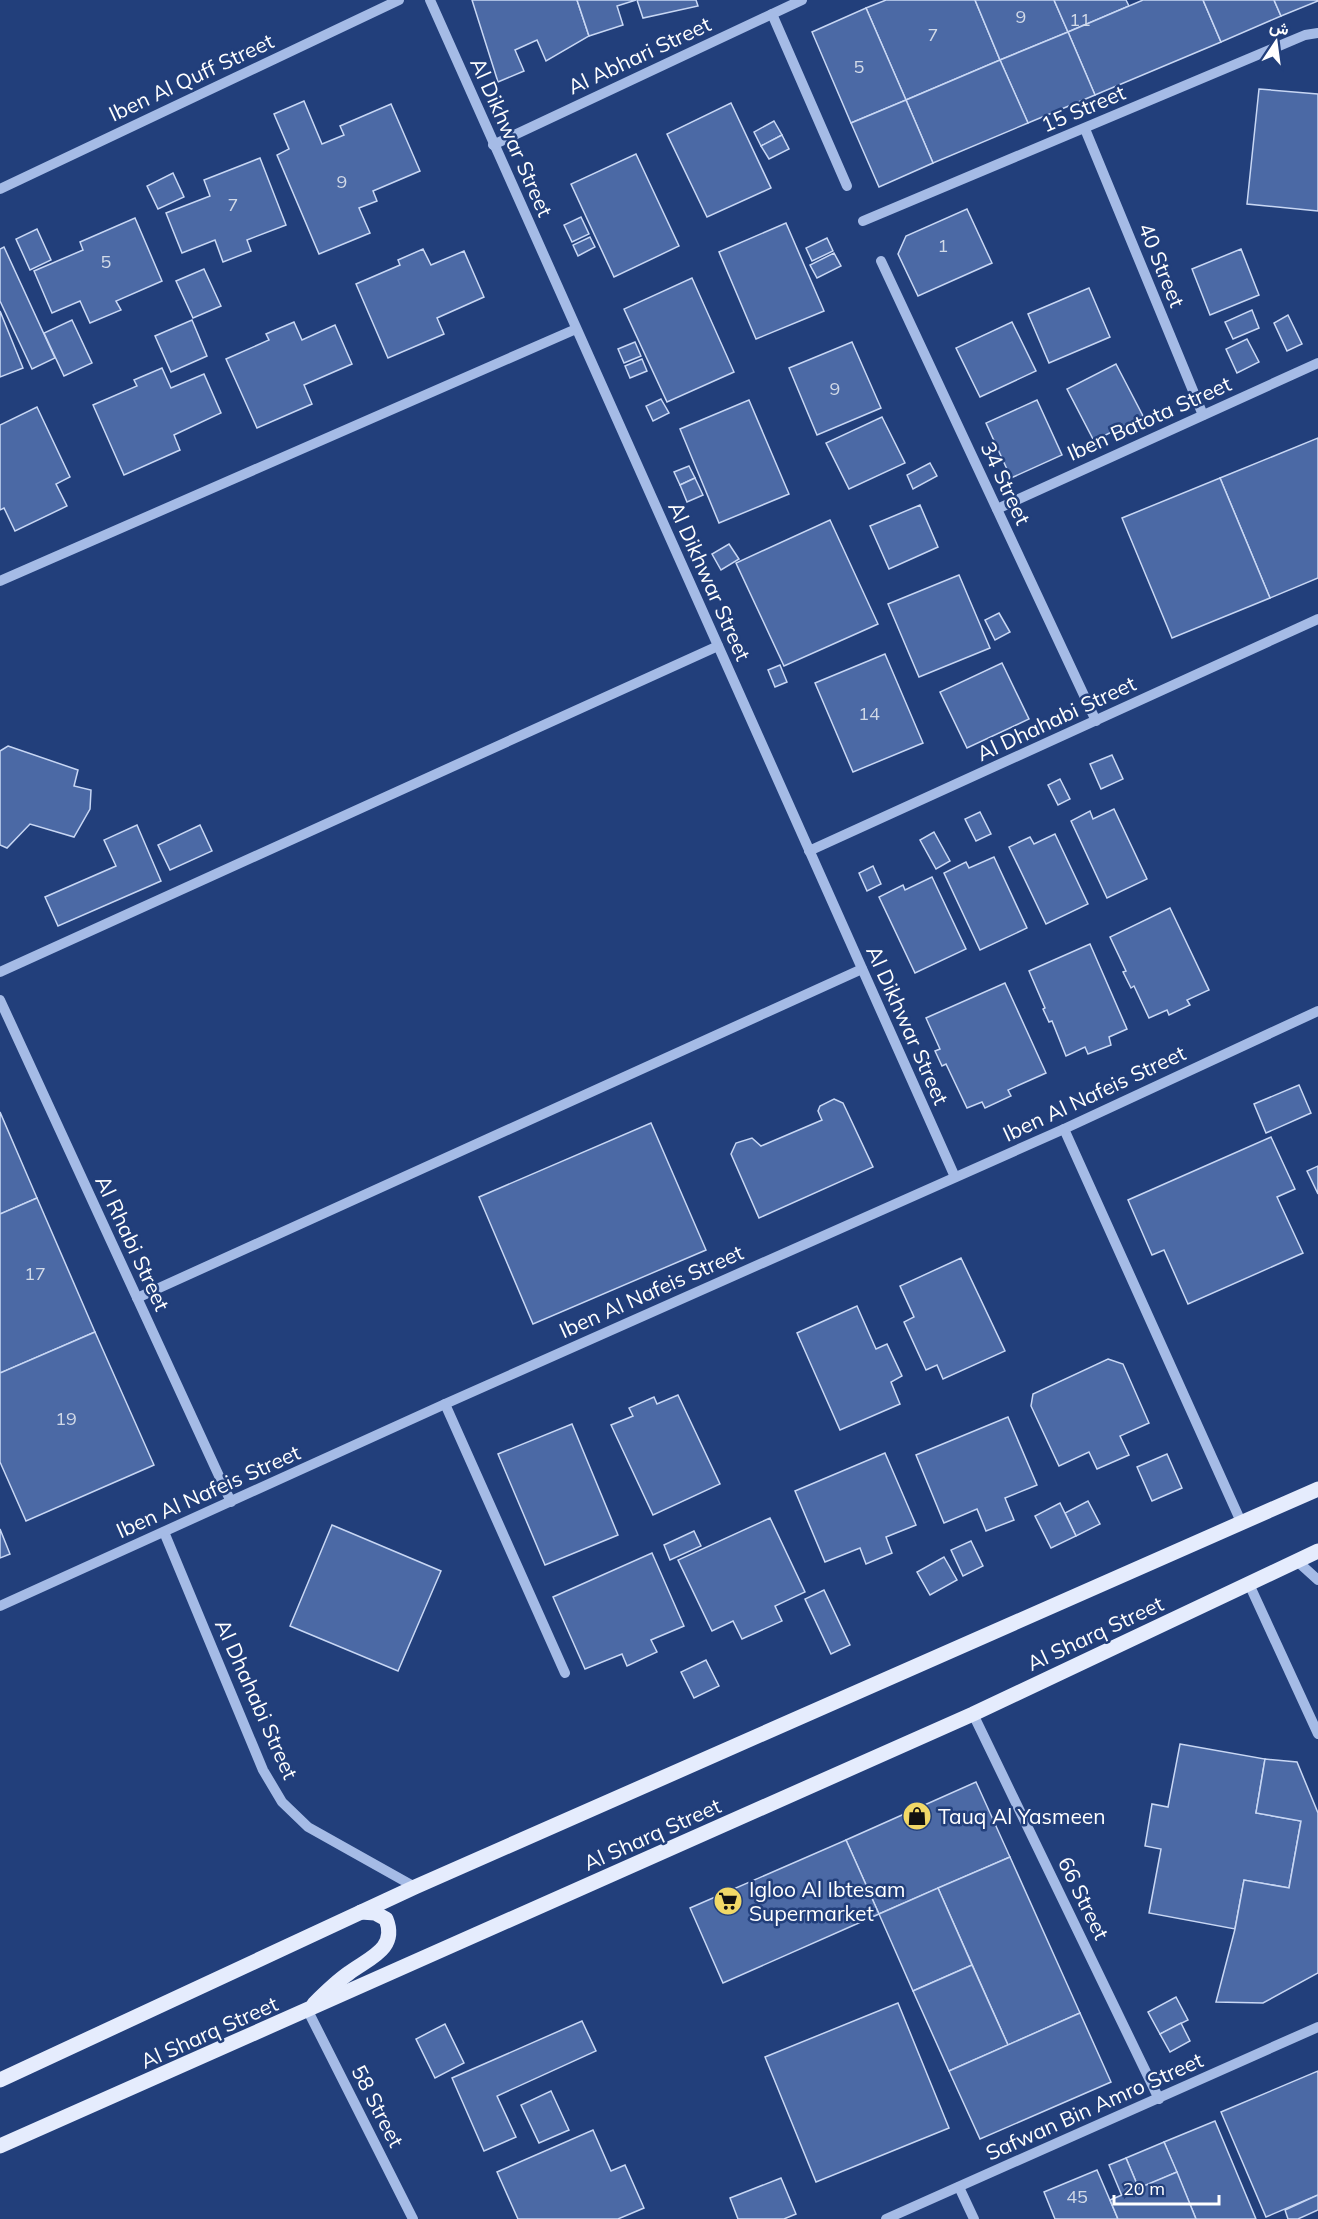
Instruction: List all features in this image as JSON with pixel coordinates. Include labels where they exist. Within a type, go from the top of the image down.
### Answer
[{"type":"main road","name":"Al Sharq Street","points":[[0,2080],[415,1887],[1318,1489]]},
{"type":"main road","name":"Al Sharq Street","points":[[0,2146],[973,1714],[1318,1551]]},
{"type":"main road","points":[[308,2011],[331,1988],[385,1947],[391,1930],[386,1918],[375,1913],[361,1912]]},
{"type":"street","name":"Iben Al Quff Street","points":[[0,189],[399,0]]},
{"type":"street","name":"Al Dikhwar Street","points":[[430,0],[955,1177]]},
{"type":"street","name":"Al Abhari Street","points":[[493,145],[802,0]]},
{"type":"street","points":[[772,14],[847,186]]},
{"type":"street","name":"15 Street","points":[[863,221],[1305,35],[1318,33]]},
{"type":"street","name":"40 Street","points":[[1084,129],[1203,415]]},
{"type":"street","name":"34 Street","points":[[881,261],[1096,721]]},
{"type":"street","points":[[0,581],[576,329]]},
{"type":"street","name":"Iben Batota Street","points":[[997,508],[1318,363]]},
{"type":"street","name":"Al Dhahabi Street","points":[[809,852],[1318,619]]},
{"type":"street","points":[[0,972],[718,646]]},
{"type":"street","points":[[137,1298],[862,969]]},
{"type":"street","name":"Al Rhabi Street","points":[[0,1000],[231,1502]]},
{"type":"street","name":"Iben Al Nafeis Street","points":[[0,1606],[445,1404],[1064,1129],[1318,1011]]},
{"type":"street","points":[[1064,1129],[1242,1524]]},
{"type":"street","points":[[445,1404],[565,1673]]},
{"type":"street","name":"Al Dhahabi Street","points":[[164,1532],[263,1770],[282,1802],[308,1827],[415,1887]]},
{"type":"street","points":[[1297,1561],[1318,1580]]},
{"type":"street","points":[[1249,1584],[1318,1734]]},
{"type":"street","name":"66 Street","points":[[973,1714],[1159,2099]]},
{"type":"street","name":"58 Street","points":[[308,2011],[413,2219]]},
{"type":"street","name":"Safwan Bin Amro Street","points":[[886,2219],[1318,2027]]},
{"type":"street","points":[[959,2187],[974,2219]]},
{"type":"building","points":[[472,0],[577,0],[589,36],[546,61],[537,40],[515,50],[524,71],[498,82]]},
{"type":"building","points":[[577,0],[636,0],[617,6],[623,25],[589,36]]},
{"type":"building","points":[[637,0],[696,0],[698,6],[643,18]]},
{"type":"building","points":[[886,0],[975,0],[1000,60],[906,100],[866,8]]},
{"type":"building","points":[[975,0],[1054,0],[1068,32],[1000,60]]},
{"type":"building","points":[[1054,0],[1126,0],[1129,6],[1068,32]]},
{"type":"building","points":[[1143,0],[1203,0],[1221,42],[1095,95],[1068,32]]},
{"type":"building","points":[[1203,0],[1274,0],[1281,16],[1221,42]]},
{"type":"building","points":[[1274,0],[1318,0],[1318,1],[1281,16]]},
{"type":"building","points":[[866,8],[906,100],[851,123],[812,32]]},
{"type":"building","points":[[1068,32],[1095,95],[1028,123],[1000,60]]},
{"type":"building","points":[[1000,60],[1028,123],[933,163],[906,100]]},
{"type":"building","points":[[1259,89],[1318,94],[1318,211],[1247,204]]},
{"type":"building","points":[[906,100],[933,163],[879,187],[851,123]]},
{"type":"building","points":[[304,101],[322,144],[344,135],[340,126],[391,104],[420,171],[373,191],[377,201],[359,208],[370,233],[319,254],[277,155],[289,149],[274,114]]},
{"type":"building","points":[[731,103],[771,188],[707,217],[667,134]]},
{"type":"building","points":[[774,121],[782,135],[761,146],[754,132]]},
{"type":"building","points":[[782,135],[789,149],[769,159],[761,146]]},
{"type":"building","points":[[636,154],[679,246],[614,277],[571,184]]},
{"type":"building","points":[[260,158],[286,225],[247,240],[251,251],[223,262],[215,240],[182,253],[166,213],[210,196],[204,180]]},
{"type":"building","points":[[173,173],[184,197],[158,209],[147,186]]},
{"type":"building","points":[[967,209],[992,263],[918,296],[898,254],[906,236]]},
{"type":"building","points":[[581,217],[589,234],[572,242],[564,225]]},
{"type":"building","points":[[135,218],[162,281],[116,301],[121,310],[90,323],[80,301],[52,313],[34,271],[83,250],[80,242]]},
{"type":"building","points":[[786,223],[824,311],[756,339],[719,252]]},
{"type":"building","points":[[37,229],[51,260],[30,270],[16,239]]},
{"type":"building","points":[[590,237],[595,247],[578,256],[573,245]]},
{"type":"building","points":[[827,238],[833,251],[812,261],[806,248]]},
{"type":"building","points":[[4,247],[55,358],[32,369],[0,301],[0,249]]},
{"type":"building","points":[[423,249],[431,265],[464,251],[484,297],[437,318],[444,334],[388,358],[356,284],[400,265],[398,260]]},
{"type":"building","points":[[1241,249],[1259,295],[1210,315],[1192,269]]},
{"type":"building","points":[[834,253],[841,266],[817,278],[810,265]]},
{"type":"building","points":[[204,269],[221,306],[193,318],[176,281]]},
{"type":"building","points":[[692,278],[734,372],[667,402],[624,309]]},
{"type":"building","points":[[1089,288],[1110,337],[1049,363],[1028,314]]},
{"type":"building","points":[[1252,310],[1259,328],[1233,339],[1225,322]]},
{"type":"building","points":[[0,311],[23,368],[0,377]]},
{"type":"building","points":[[1288,315],[1302,344],[1287,351],[1274,323]]},
{"type":"building","points":[[72,320],[92,363],[64,376],[44,333]]},
{"type":"building","points":[[192,320],[207,356],[171,372],[155,336]]},
{"type":"building","points":[[294,322],[302,340],[335,325],[352,364],[304,385],[312,404],[257,428],[226,359],[269,340],[266,334]]},
{"type":"building","points":[[1012,322],[1036,371],[980,397],[956,348]]},
{"type":"building","points":[[1247,339],[1259,362],[1237,373],[1226,349]]},
{"type":"building","points":[[635,342],[641,356],[624,363],[618,349]]},
{"type":"building","points":[[852,342],[881,408],[817,435],[789,368]]},
{"type":"building","points":[[642,359],[647,371],[630,378],[625,366]]},
{"type":"building","points":[[1116,364],[1143,416],[1094,441],[1067,389]]},
{"type":"building","points":[[162,368],[171,388],[204,374],[221,413],[174,435],[180,450],[124,475],[93,405],[137,386],[134,380]]},
{"type":"building","points":[[661,399],[669,413],[653,421],[646,406]]},
{"type":"building","points":[[749,400],[789,494],[719,523],[680,429]]},
{"type":"building","points":[[1037,400],[1062,455],[1011,478],[986,423]]},
{"type":"building","points":[[37,407],[70,477],[56,484],[67,506],[15,531],[4,508],[0,510],[0,425]]},
{"type":"building","points":[[882,417],[905,463],[849,489],[826,443]]},
{"type":"building","points":[[1318,438],[1318,578],[1270,598],[1220,478]]},
{"type":"building","points":[[930,463],[937,476],[913,489],[907,475]]},
{"type":"building","points":[[689,466],[695,478],[680,485],[674,472]]},
{"type":"building","points":[[695,478],[703,495],[687,502],[680,485]]},
{"type":"building","points":[[1220,478],[1270,598],[1172,638],[1122,518]]},
{"type":"building","points":[[920,505],[938,547],[889,569],[870,526]]},
{"type":"building","points":[[830,520],[878,624],[784,666],[736,563]]},
{"type":"building","points":[[729,544],[739,559],[721,570],[712,554]]},
{"type":"building","points":[[959,575],[990,648],[919,677],[888,604]]},
{"type":"building","points":[[999,613],[1010,632],[995,640],[985,620]]},
{"type":"building","points":[[885,654],[923,743],[853,772],[815,683]]},
{"type":"building","points":[[1002,663],[1029,719],[967,748],[940,692]]},
{"type":"building","points":[[780,665],[787,682],[775,687],[768,670]]},
{"type":"building","points":[[8,746],[78,770],[74,786],[91,790],[90,809],[74,837],[30,824],[7,848],[0,845],[0,751]]},
{"type":"building","points":[[1112,755],[1123,779],[1101,789],[1090,764]]},
{"type":"building","points":[[1060,779],[1070,799],[1058,805],[1048,785]]},
{"type":"building","points":[[1114,809],[1147,879],[1107,898],[1071,821],[1090,811],[1093,819]]},
{"type":"building","points":[[980,812],[991,834],[976,841],[965,819]]},
{"type":"building","points":[[137,825],[161,881],[58,926],[45,897],[116,866],[104,840]]},
{"type":"building","points":[[200,825],[212,851],[170,870],[158,845]]},
{"type":"building","points":[[934,832],[950,861],[936,869],[920,840]]},
{"type":"building","points":[[1055,834],[1088,904],[1046,924],[1009,847],[1030,837],[1034,844]]},
{"type":"building","points":[[994,857],[1027,928],[980,950],[944,873],[966,862],[969,868]]},
{"type":"building","points":[[873,866],[881,884],[867,891],[859,873]]},
{"type":"building","points":[[932,877],[966,949],[915,973],[879,897],[903,885],[905,890]]},
{"type":"building","points":[[1170,908],[1209,990],[1187,1000],[1190,1005],[1169,1015],[1167,1010],[1149,1018],[1134,986],[1131,988],[1123,972],[1126,971],[1110,937]]},
{"type":"building","points":[[1090,944],[1127,1029],[1109,1037],[1111,1045],[1088,1054],[1085,1047],[1066,1056],[1052,1021],[1049,1022],[1043,1009],[1045,1008],[1029,971]]},
{"type":"building","points":[[1005,983],[1046,1073],[1008,1090],[1011,1096],[985,1108],[982,1102],[967,1108],[946,1064],[942,1066],[935,1051],[940,1049],[926,1018]]},
{"type":"building","points":[[1299,1085],[1311,1113],[1266,1133],[1254,1104]]},
{"type":"building","points":[[834,1099],[843,1103],[873,1167],[759,1218],[731,1154],[736,1143],[752,1138],[761,1146],[822,1120],[818,1111],[820,1106]]},
{"type":"building","points":[[0,1112],[37,1198],[0,1214]]},
{"type":"building","points":[[651,1123],[706,1250],[533,1324],[479,1197]]},
{"type":"building","points":[[1271,1137],[1295,1189],[1277,1197],[1303,1253],[1188,1304],[1164,1250],[1152,1255],[1128,1200]]},
{"type":"building","points":[[1318,1166],[1318,1194],[1307,1171]]},
{"type":"building","points":[[37,1198],[95,1332],[0,1373],[0,1214]]},
{"type":"building","points":[[961,1258],[1005,1351],[943,1379],[937,1365],[926,1370],[904,1322],[914,1317],[900,1286]]},
{"type":"building","points":[[857,1306],[876,1349],[887,1344],[902,1376],[891,1382],[900,1404],[840,1430],[797,1333]]},
{"type":"building","points":[[95,1332],[154,1465],[26,1521],[0,1462],[0,1373]]},
{"type":"building","points":[[1108,1359],[1123,1364],[1149,1423],[1120,1436],[1129,1455],[1097,1469],[1089,1452],[1059,1466],[1031,1406],[1033,1394]]},
{"type":"building","points":[[678,1395],[720,1484],[653,1515],[611,1425],[633,1416],[629,1408],[654,1397],[657,1404]]},
{"type":"building","points":[[1008,1417],[1037,1485],[1005,1498],[1014,1520],[986,1531],[977,1509],[944,1523],[916,1455]]},
{"type":"building","points":[[572,1424],[618,1535],[545,1565],[498,1454]]},
{"type":"building","points":[[885,1453],[916,1525],[886,1537],[892,1553],[866,1564],[860,1548],[825,1562],[795,1491]]},
{"type":"building","points":[[1167,1454],[1182,1488],[1152,1501],[1137,1467]]},
{"type":"building","points":[[1088,1501],[1100,1524],[1076,1536],[1065,1513]]},
{"type":"building","points":[[1060,1503],[1076,1536],[1051,1548],[1035,1516]]},
{"type":"building","points":[[770,1518],[805,1592],[775,1606],[782,1621],[742,1639],[733,1621],[712,1631],[678,1560]]},
{"type":"building","points":[[332,1525],[441,1571],[398,1671],[290,1626]]},
{"type":"building","points":[[0,1529],[10,1554],[0,1558]]},
{"type":"building","points":[[694,1531],[701,1546],[670,1560],[664,1545]]},
{"type":"building","points":[[971,1541],[983,1566],[963,1576],[951,1550]]},
{"type":"building","points":[[652,1553],[684,1626],[651,1640],[657,1652],[627,1666],[622,1654],[585,1669],[553,1597]]},
{"type":"building","points":[[944,1557],[957,1580],[930,1595],[917,1572]]},
{"type":"building","points":[[824,1590],[850,1645],[831,1654],[805,1599]]},
{"type":"building","points":[[706,1660],[719,1686],[694,1698],[681,1672]]},
{"type":"building","points":[[1180,1744],[1265,1759],[1256,1813],[1301,1821],[1289,1888],[1244,1880],[1235,1929],[1149,1913],[1161,1849],[1145,1846],[1152,1804],[1168,1807]]},
{"type":"building","points":[[1265,1759],[1297,1762],[1318,1813],[1318,1973],[1263,2003],[1216,2002],[1235,1929],[1244,1880],[1289,1888],[1301,1821],[1256,1813]]},
{"type":"building","points":[[976,1782],[1010,1857],[879,1914],[846,1840]]},
{"type":"building","points":[[846,1840],[879,1914],[723,1983],[690,1908]]},
{"type":"building","points":[[1010,1857],[1080,2013],[1008,2045],[938,1888]]},
{"type":"building","points":[[938,1888],[972,1965],[913,1991],[879,1914]]},
{"type":"building","points":[[972,1965],[1008,2045],[949,2071],[913,1991]]},
{"type":"building","points":[[1176,1997],[1188,2020],[1160,2034],[1148,2012]]},
{"type":"building","points":[[898,2003],[949,2128],[816,2182],[765,2057]]},
{"type":"building","points":[[1080,2013],[1111,2082],[980,2139],[949,2071]]},
{"type":"building","points":[[582,2021],[596,2051],[497,2096],[516,2137],[484,2151],[452,2078]]},
{"type":"building","points":[[1181,2023],[1190,2041],[1170,2052],[1160,2034]]},
{"type":"building","points":[[445,2024],[464,2063],[435,2078],[416,2039]]},
{"type":"building","points":[[1318,2071],[1318,2195],[1266,2217],[1221,2112]]},
{"type":"building","points":[[551,2091],[569,2130],[539,2143],[521,2105]]},
{"type":"building","points":[[1215,2121],[1256,2219],[1196,2219],[1164,2142]]},
{"type":"building","points":[[593,2130],[611,2171],[625,2165],[644,2208],[618,2219],[518,2219],[497,2172]]},
{"type":"building","points":[[1164,2142],[1177,2172],[1139,2189],[1126,2158]]},
{"type":"building","points":[[1126,2158],[1139,2189],[1122,2196],[1109,2165]]},
{"type":"building","points":[[1097,2170],[1118,2219],[1055,2219],[1044,2192]]},
{"type":"building","points":[[1177,2172],[1196,2219],[1118,2219],[1110,2200]]},
{"type":"building","points":[[781,2178],[796,2214],[784,2219],[738,2219],[730,2198]]},
{"type":"building","points":[[1318,2195],[1318,2210],[1298,2219],[1288,2219],[1285,2210]]},
{"type":"place","name":"Tauq Al Yasmeen","points":[[917,1816]]},
{"type":"place","name":"Igloo Al Ibtesam Supermarket","points":[[728,1901]]}]
